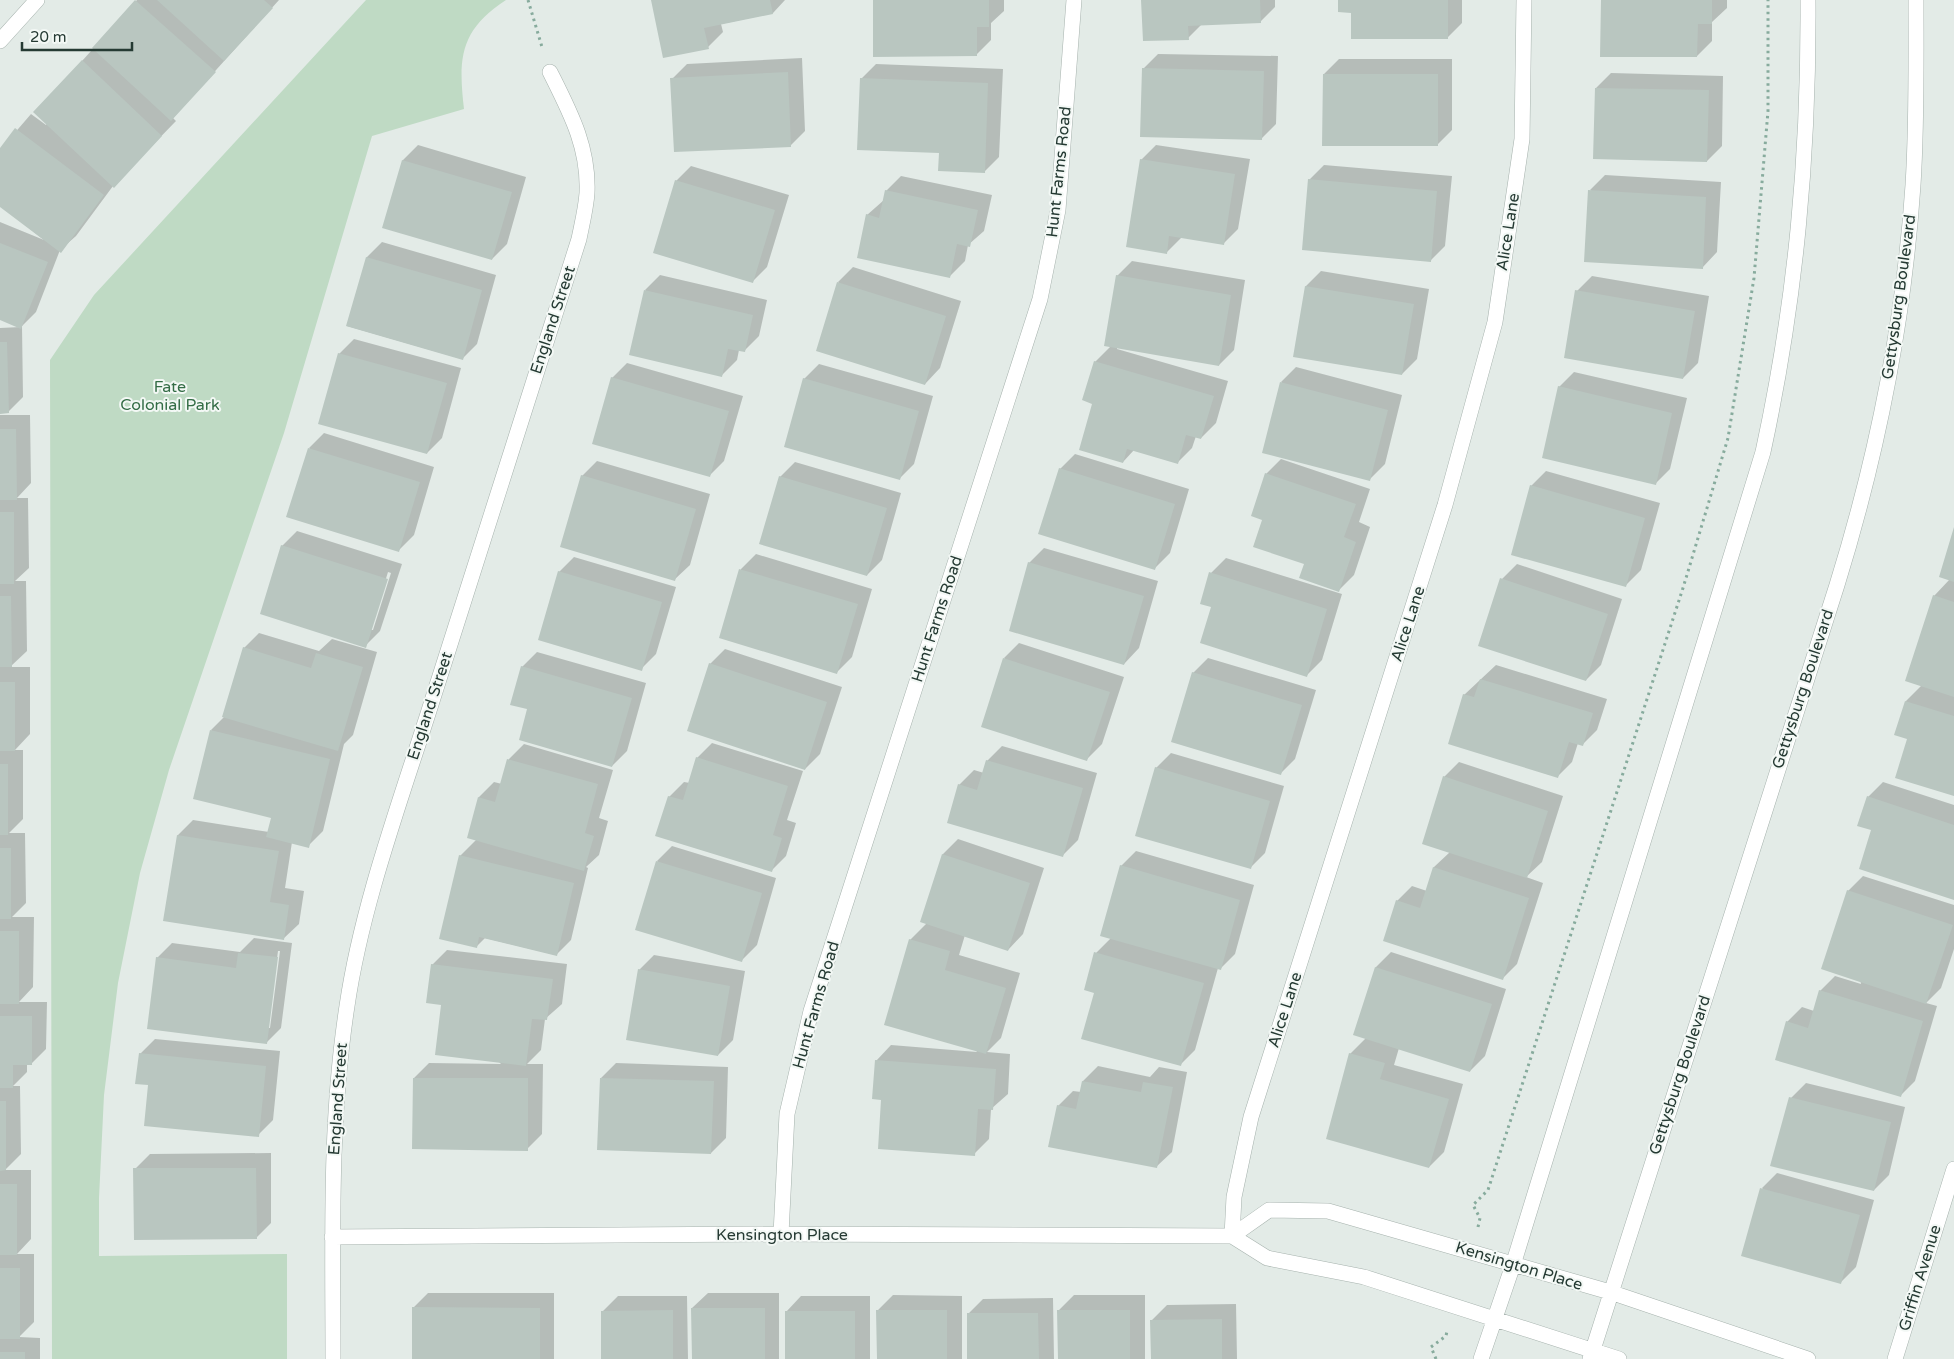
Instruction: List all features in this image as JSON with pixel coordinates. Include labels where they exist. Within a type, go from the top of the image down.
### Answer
[{"type":"street","points":[[0,41],[37,0]]},
{"type":"street","name":"Hunt Farms Road","points":[[781,1234],[788,1114],[811,1011],[1040,299],[1058,210],[1074,0]]},
{"type":"street","name":"Alice Lane","points":[[1232,1236],[1234,1197],[1251,1117],[1445,505],[1495,322],[1522,139],[1524,0]]},
{"type":"street","points":[[1481,1359],[1513,1265],[1763,452],[1782,353],[1799,232],[1807,108],[1808,0]]},
{"type":"street","name":"Gettysburg Boulevard","points":[[1591,1355],[1840,576],[1868,476],[1896,340],[1907,261],[1916,114],[1916,0]]},
{"type":"street","name":"England Street","points":[[333,1359],[332,1238],[334,1136],[338,1074],[347,1002],[362,937],[392,827],[579,239],[587,193],[586,156],[577,126],[550,72]]},
{"type":"street","name":"Griffin Avenue","points":[[1895,1359],[1954,1169]]},
{"type":"street","name":"Kensington Place","points":[[332,1238],[781,1234],[1232,1236],[1270,1210],[1328,1211],[1610,1292],[1808,1359]]},
{"type":"street","points":[[1232,1236],[1267,1258],[1364,1277],[1494,1319],[1591,1355],[1619,1359]]},
{"type":"path","points":[[528,0],[550,72]]},
{"type":"path","points":[[1471,1252],[1480,1218],[1474,1205],[1488,1190],[1683,588],[1728,438],[1754,278],[1768,111],[1768,0]]},
{"type":"path","points":[[1436,1359],[1431,1347],[1446,1336],[1454,1306]]},
{"type":"green space","name":"Fate Colonial Park","points":[[366,0],[506,0],[491,11],[471,34],[463,60],[462,91],[464,109],[372,136],[284,433],[169,770],[140,873],[118,983],[104,1095],[99,1198],[99,1256],[287,1254],[287,1359],[52,1359],[50,360],[94,295]]},
{"type":"building","points":[[135,0],[216,72],[171,121],[92,48]]},
{"type":"building","points":[[157,0],[264,0],[273,8],[224,61]]},
{"type":"building","points":[[651,0],[770,0],[773,14],[704,28],[709,49],[663,58]]},
{"type":"building","points":[[873,0],[989,0],[989,27],[977,27],[977,56],[873,57]]},
{"type":"building","points":[[1141,0],[1260,0],[1261,23],[1188,26],[1189,40],[1143,41]]},
{"type":"building","points":[[1338,0],[1448,0],[1448,39],[1351,39],[1351,13],[1338,12]]},
{"type":"building","points":[[1601,0],[1712,0],[1712,24],[1698,24],[1697,57],[1600,57]]},
{"type":"building","points":[[82,60],[162,136],[114,188],[33,112]]},
{"type":"building","points":[[1142,68],[1264,71],[1262,140],[1140,137]]},
{"type":"building","points":[[788,72],[791,147],[674,152],[670,78]]},
{"type":"building","points":[[1323,74],[1438,74],[1438,146],[1322,146]]},
{"type":"building","points":[[860,78],[988,83],[985,173],[938,171],[939,153],[857,150]]},
{"type":"building","points":[[1595,88],[1709,90],[1707,162],[1593,159]]},
{"type":"building","points":[[15,128],[104,195],[61,253],[0,207],[0,148]]},
{"type":"building","points":[[1140,159],[1235,174],[1224,245],[1169,236],[1167,254],[1126,247]]},
{"type":"building","points":[[402,160],[512,192],[492,260],[382,228]]},
{"type":"building","points":[[1308,179],[1437,191],[1431,262],[1302,250]]},
{"type":"building","points":[[675,180],[775,210],[753,283],[653,253]]},
{"type":"building","points":[[885,190],[978,210],[970,247],[957,244],[950,278],[857,258],[866,214],[879,218]]},
{"type":"building","points":[[1588,190],[1706,197],[1703,269],[1584,262]]},
{"type":"building","points":[[0,243],[48,262],[21,329],[0,320]]},
{"type":"building","points":[[366,257],[482,290],[463,360],[346,326]]},
{"type":"building","points":[[1116,275],[1231,295],[1219,366],[1104,346]]},
{"type":"building","points":[[837,282],[946,316],[925,385],[816,351]]},
{"type":"building","points":[[1305,286],[1414,304],[1402,375],[1293,357]]},
{"type":"building","points":[[644,290],[753,315],[745,352],[728,349],[722,377],[629,355]]},
{"type":"building","points":[[1575,290],[1695,311],[1683,379],[1564,358]]},
{"type":"building","points":[[0,342],[7,342],[9,413],[0,414]]},
{"type":"building","points":[[338,353],[447,383],[427,454],[318,424]]},
{"type":"building","points":[[1094,361],[1214,396],[1201,439],[1186,435],[1178,464],[1127,449],[1123,463],[1079,450],[1092,404],[1082,400]]},
{"type":"building","points":[[611,377],[729,411],[710,477],[592,444]]},
{"type":"building","points":[[803,378],[919,411],[900,480],[784,447]]},
{"type":"building","points":[[1280,382],[1388,410],[1370,481],[1262,453]]},
{"type":"building","points":[[1558,386],[1672,413],[1656,485],[1542,458]]},
{"type":"building","points":[[0,429],[16,429],[17,500],[0,500]]},
{"type":"building","points":[[308,448],[420,482],[399,552],[286,517]]},
{"type":"building","points":[[1059,468],[1175,504],[1155,570],[1038,534]]},
{"type":"building","points":[[1265,473],[1356,504],[1344,537],[1356,542],[1339,592],[1299,578],[1304,564],[1253,547],[1262,520],[1251,516]]},
{"type":"building","points":[[581,475],[696,509],[675,581],[560,547]]},
{"type":"building","points":[[779,476],[887,508],[867,576],[759,544]]},
{"type":"building","points":[[1530,485],[1645,518],[1626,587],[1511,555]]},
{"type":"building","points":[[0,512],[14,512],[14,584],[0,584]]},
{"type":"building","points":[[1954,527],[1954,582],[1939,577]]},
{"type":"building","points":[[281,545],[388,579],[366,648],[260,614]]},
{"type":"building","points":[[1028,562],[1144,596],[1124,665],[1009,631]]},
{"type":"building","points":[[739,569],[858,604],[837,674],[719,638]]},
{"type":"building","points":[[558,571],[662,602],[642,671],[538,640]]},
{"type":"building","points":[[1209,572],[1327,609],[1307,677],[1200,643],[1211,607],[1200,604]]},
{"type":"building","points":[[1500,578],[1608,614],[1586,681],[1478,646]]},
{"type":"building","points":[[1933,595],[1954,602],[1954,697],[1905,681]]},
{"type":"building","points":[[0,596],[11,596],[12,667],[0,667]]},
{"type":"building","points":[[243,647],[311,668],[316,653],[363,667],[338,751],[222,717]]},
{"type":"building","points":[[1003,658],[1110,692],[1087,761],[981,727]]},
{"type":"building","points":[[709,663],[827,702],[805,770],[687,731]]},
{"type":"building","points":[[521,666],[632,698],[612,767],[519,740],[527,709],[510,705]]},
{"type":"building","points":[[1192,672],[1302,705],[1281,775],[1171,742]]},
{"type":"building","points":[[1480,679],[1593,713],[1583,746],[1569,742],[1558,778],[1448,744],[1463,694],[1474,697]]},
{"type":"building","points":[[0,682],[15,682],[15,751],[0,751]]},
{"type":"building","points":[[1905,701],[1954,716],[1954,796],[1895,778],[1907,739],[1894,735]]},
{"type":"building","points":[[210,730],[330,759],[309,848],[266,837],[271,818],[193,799]]},
{"type":"building","points":[[696,757],[788,786],[773,835],[782,838],[772,872],[655,836],[668,796],[683,800]]},
{"type":"building","points":[[507,759],[598,784],[585,833],[594,836],[584,871],[467,838],[478,797],[495,802]]},
{"type":"building","points":[[986,760],[1083,788],[1063,857],[947,823],[958,784],[977,790]]},
{"type":"building","points":[[0,764],[8,764],[8,835],[0,835]]},
{"type":"building","points":[[1155,767],[1270,801],[1251,869],[1135,836]]},
{"type":"building","points":[[1443,776],[1548,811],[1527,878],[1422,844]]},
{"type":"building","points":[[1867,796],[1954,825],[1954,900],[1859,869],[1871,830],[1857,826]]},
{"type":"building","points":[[177,835],[279,851],[270,902],[289,905],[284,940],[163,921]]},
{"type":"building","points":[[0,848],[11,848],[11,919],[0,919]]},
{"type":"building","points":[[942,854],[1030,883],[1008,951],[920,922]]},
{"type":"building","points":[[459,855],[574,883],[557,956],[479,937],[477,948],[439,939]]},
{"type":"building","points":[[656,861],[762,893],[742,962],[635,930]]},
{"type":"building","points":[[1120,865],[1240,900],[1221,970],[1100,936]]},
{"type":"building","points":[[1433,867],[1529,898],[1503,980],[1383,941],[1396,900],[1420,908]]},
{"type":"building","points":[[1847,890],[1953,925],[1926,1004],[1821,969]]},
{"type":"building","points":[[0,931],[19,931],[19,1004],[0,1004]]},
{"type":"building","points":[[909,939],[950,951],[945,970],[1006,988],[986,1054],[884,1025]]},
{"type":"building","points":[[1094,952],[1204,983],[1181,1066],[1081,1039],[1094,993],[1084,990]]},
{"type":"building","points":[[238,953],[278,957],[267,1044],[147,1029],[156,957],[236,968]]},
{"type":"building","points":[[431,964],[553,979],[547,1020],[532,1019],[526,1066],[435,1055],[441,1005],[426,1003]]},
{"type":"building","points":[[1375,967],[1492,1004],[1470,1072],[1353,1035]]},
{"type":"building","points":[[638,969],[730,986],[718,1056],[626,1040]]},
{"type":"building","points":[[1819,990],[1923,1021],[1901,1097],[1775,1060],[1786,1021],[1808,1028]]},
{"type":"building","points":[[0,1016],[32,1016],[32,1065],[13,1065],[13,1088],[0,1088]]},
{"type":"building","points":[[139,1053],[266,1066],[259,1137],[144,1126],[148,1085],[135,1084]]},
{"type":"building","points":[[1349,1053],[1385,1063],[1380,1079],[1449,1099],[1429,1168],[1326,1139]]},
{"type":"building","points":[[875,1060],[996,1069],[993,1110],[978,1109],[975,1156],[878,1149],[881,1100],[872,1099]]},
{"type":"building","points":[[413,1078],[528,1078],[528,1151],[412,1149]]},
{"type":"building","points":[[600,1078],[714,1081],[711,1154],[597,1150]]},
{"type":"building","points":[[1082,1081],[1141,1092],[1143,1082],[1173,1087],[1157,1168],[1048,1147],[1057,1105],[1076,1109]]},
{"type":"building","points":[[1789,1097],[1891,1122],[1874,1191],[1770,1166]]},
{"type":"building","points":[[0,1101],[6,1101],[6,1170],[0,1171]]},
{"type":"building","points":[[133,1168],[256,1168],[257,1239],[134,1240]]},
{"type":"building","points":[[0,1184],[17,1184],[17,1255],[0,1255]]},
{"type":"building","points":[[1760,1188],[1860,1215],[1841,1284],[1741,1256]]},
{"type":"building","points":[[0,1268],[20,1268],[20,1339],[0,1339]]},
{"type":"building","points":[[412,1307],[540,1308],[540,1359],[412,1359]]},
{"type":"building","points":[[691,1308],[765,1308],[765,1359],[692,1359]]},
{"type":"building","points":[[673,1310],[673,1359],[601,1359],[601,1311]]},
{"type":"building","points":[[876,1310],[947,1310],[947,1359],[877,1359]]},
{"type":"building","points":[[1057,1310],[1130,1310],[1130,1359],[1058,1359]]},
{"type":"building","points":[[785,1311],[855,1311],[855,1359],[785,1359]]},
{"type":"building","points":[[967,1313],[1038,1313],[1039,1359],[967,1359]]},
{"type":"building","points":[[1222,1319],[1222,1359],[1151,1359],[1150,1320]]},
{"type":"building","points":[[0,1352],[25,1352],[25,1359],[0,1359]]}]
